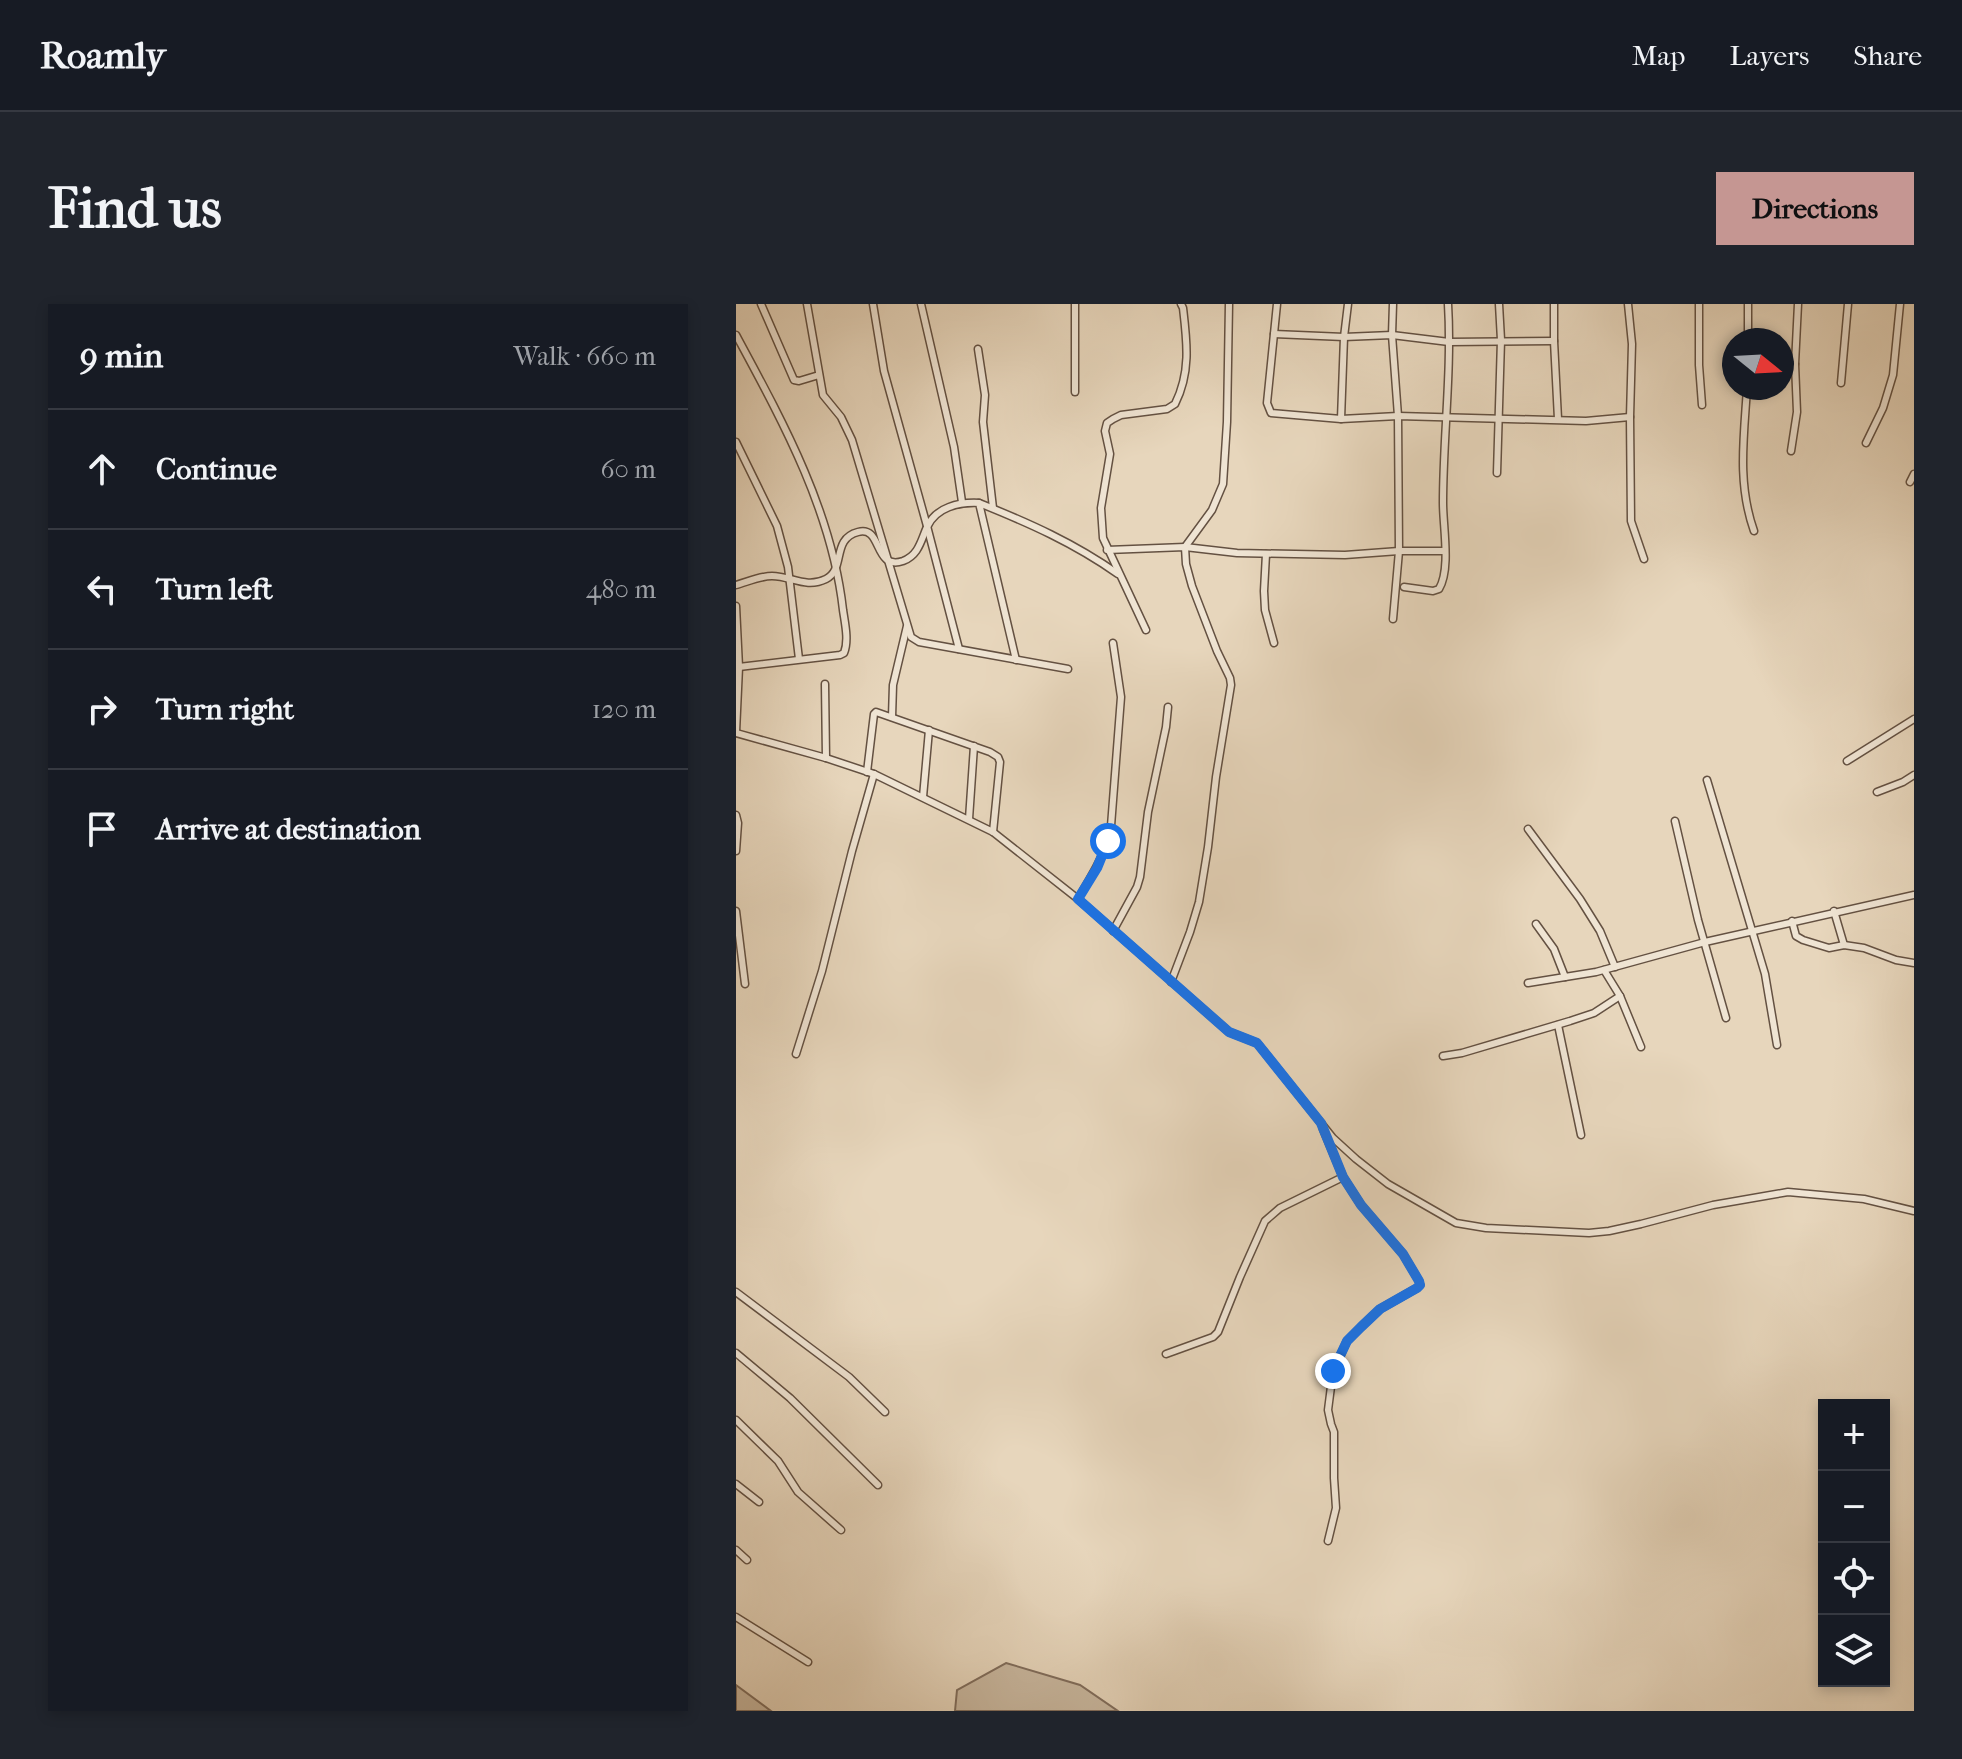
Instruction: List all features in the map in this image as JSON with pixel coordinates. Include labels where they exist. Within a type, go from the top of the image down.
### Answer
[{"type":"street","points":[[761,304],[794,380],[819,375]]},
{"type":"street","points":[[807,304],[823,395],[841,417],[852,440],[911,637],[919,642],[1068,669]]},
{"type":"street","points":[[873,304],[884,371],[959,649]]},
{"type":"street","points":[[921,304],[954,447],[962,502]]},
{"type":"street","points":[[1075,304],[1075,392]]},
{"type":"street","points":[[1146,630],[1107,550],[1101,527],[1110,454],[1105,431],[1107,423],[1121,415],[1167,409],[1175,404],[1183,383],[1188,353],[1181,304]]},
{"type":"street","points":[[1171,982],[1199,902],[1231,685],[1192,586],[1185,547],[1212,510],[1223,484],[1229,304]]},
{"type":"street","points":[[1277,304],[1267,403],[1271,413],[1341,419],[1398,416],[1586,421],[1630,417]]},
{"type":"street","points":[[1341,419],[1348,304]]},
{"type":"street","points":[[1393,304],[1399,551],[1393,619]]},
{"type":"street","points":[[1404,587],[1433,591],[1439,589],[1445,576],[1443,503],[1448,304]]},
{"type":"street","points":[[1497,473],[1501,340],[1499,304]]},
{"type":"street","points":[[1554,304],[1558,419]]},
{"type":"street","points":[[1628,304],[1632,344],[1631,521],[1644,559]]},
{"type":"street","points":[[1699,304],[1702,405]]},
{"type":"street","points":[[1748,304],[1748,328]]},
{"type":"street","points":[[1791,451],[1797,412],[1795,364],[1798,304]]},
{"type":"street","points":[[1841,383],[1848,304]]},
{"type":"street","points":[[1866,443],[1883,408],[1893,375],[1900,304]]},
{"type":"street","points":[[1274,334],[1344,337],[1392,335],[1449,342],[1554,341]]},
{"type":"street","points":[[736,335],[787,432],[815,497],[837,568],[847,643],[844,653],[739,667]]},
{"type":"street","points":[[978,349],[985,395],[983,422],[993,508]]},
{"type":"street","points":[[1746,400],[1742,476],[1745,503],[1754,531]]},
{"type":"street","points":[[736,442],[777,526],[788,567],[799,659]]},
{"type":"street","points":[[1910,482],[1914,474]]},
{"type":"street","points":[[736,585],[772,576],[807,584],[826,579],[837,568],[839,548],[858,531],[873,536],[881,555],[887,560],[898,562],[907,559],[923,540],[927,526],[941,511],[962,502],[979,503],[1040,528],[1092,556],[1121,577]]},
{"type":"street","points":[[979,503],[1016,660]]},
{"type":"street","points":[[1107,550],[1185,547],[1237,553],[1345,555],[1445,551]]},
{"type":"street","points":[[1266,554],[1265,610],[1274,643]]},
{"type":"street","points":[[736,606],[739,667],[736,732],[870,773],[993,832],[1078,899],[1229,1032],[1257,1043],[1333,1138],[1356,1159],[1388,1184],[1447,1219],[1469,1226],[1589,1233],[1609,1231],[1713,1205],[1788,1192],[1864,1199],[1914,1211]]},
{"type":"street","points":[[892,717],[893,685],[907,626]]},
{"type":"street","points":[[1078,899],[1103,856],[1111,826],[1121,697],[1113,643]]},
{"type":"street","points":[[825,684],[826,758]]},
{"type":"street","points":[[1113,931],[1140,877],[1148,812],[1168,707]]},
{"type":"street","points":[[796,1054],[822,971],[852,851],[870,773],[876,712],[994,755],[1000,762],[993,832]]},
{"type":"street","points":[[1847,761],[1914,719]]},
{"type":"street","points":[[923,797],[929,730]]},
{"type":"street","points":[[969,819],[974,746]]},
{"type":"street","points":[[1877,792],[1914,775]]},
{"type":"street","points":[[1707,780],[1765,974],[1777,1045]]},
{"type":"street","points":[[736,815],[736,851]]},
{"type":"street","points":[[1675,821],[1698,920],[1726,1018]]},
{"type":"street","points":[[1528,829],[1580,899],[1600,931],[1615,967]]},
{"type":"street","points":[[1528,983],[1604,970],[1753,930],[1914,895]]},
{"type":"street","points":[[736,911],[745,984]]},
{"type":"street","points":[[1834,911],[1844,945]]},
{"type":"street","points":[[1792,921],[1796,936],[1803,940],[1829,948],[1844,945],[1864,948],[1914,963]]},
{"type":"street","points":[[1536,924],[1554,949],[1565,977]]},
{"type":"street","points":[[1604,970],[1620,996],[1641,1047]]},
{"type":"street","points":[[1443,1056],[1594,1013],[1620,996]]},
{"type":"street","points":[[1558,1025],[1581,1135]]},
{"type":"street","points":[[1321,1123],[1343,1177],[1361,1205],[1403,1254],[1420,1285],[1380,1309],[1361,1327],[1347,1341],[1333,1371],[1328,1410],[1334,1432],[1336,1508],[1328,1541]]},
{"type":"street","points":[[1166,1354],[1213,1337],[1218,1332],[1265,1221],[1280,1208],[1343,1177]]},
{"type":"street","points":[[736,1292],[849,1377],[885,1412]]},
{"type":"street","points":[[736,1353],[790,1398],[878,1485]]},
{"type":"street","points":[[736,1420],[778,1461],[798,1492],[841,1530]]},
{"type":"street","points":[[736,1484],[759,1502]]},
{"type":"street","points":[[736,1550],[747,1560]]},
{"type":"street","points":[[736,1617],[808,1662]]},
{"type":"shaded area","points":[[1006,1663],[1080,1685],[1118,1711],[955,1711],[957,1690]]},
{"type":"shaded area","points":[[736,1685],[771,1711],[736,1711]]},
{"type":"route","points":[[1108,841],[1097,868],[1078,899],[1229,1032],[1251,1039],[1263,1049],[1321,1123],[1343,1177],[1373,1221],[1403,1254],[1419,1281],[1417,1288],[1380,1309],[1347,1341],[1333,1371]]}]
